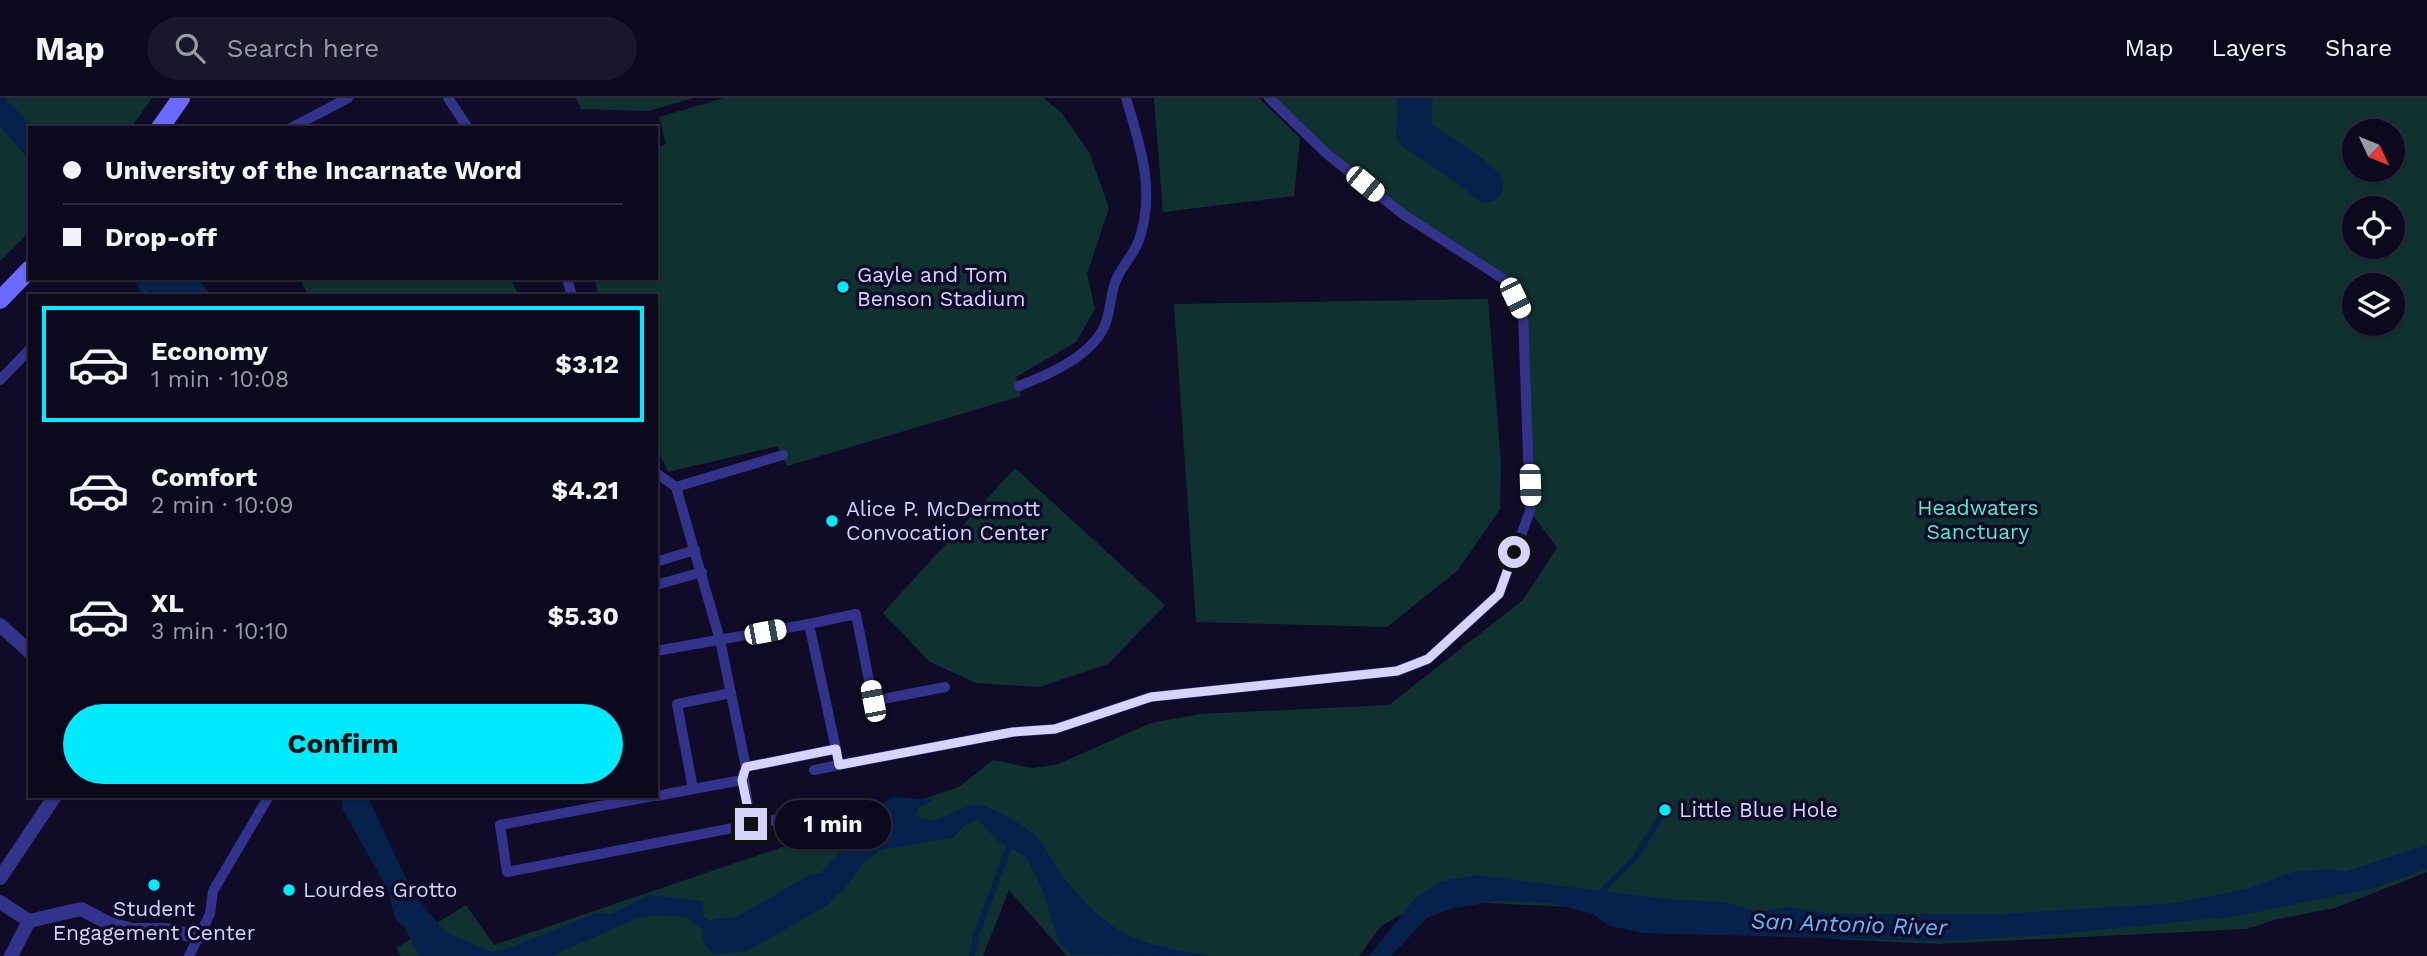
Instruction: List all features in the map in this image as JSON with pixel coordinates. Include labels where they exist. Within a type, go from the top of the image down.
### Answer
[{"type":"main road","points":[[161,126],[181,98]]},
{"type":"main road","points":[[0,300],[28,272]]},
{"type":"street","points":[[0,625],[28,650]]},
{"type":"street","points":[[0,878],[54,798]]},
{"type":"street","points":[[0,902],[29,921],[81,909],[110,924],[133,930],[167,930],[197,941]]},
{"type":"street","points":[[11,956],[29,921]]},
{"type":"lane","points":[[295,126],[348,98]]},
{"type":"lane","points":[[448,98],[467,126]]},
{"type":"lane","points":[[1019,386],[1038,379],[1085,351],[1104,326],[1116,279],[1138,242],[1145,211],[1146,167],[1126,98]]},
{"type":"lane","points":[[814,770],[1013,732],[1055,729],[1151,697],[1397,671],[1428,659],[1499,594],[1530,510],[1523,314],[1508,282],[1404,215],[1326,153],[1269,98]]},
{"type":"lane","points":[[0,380],[28,351]]},
{"type":"lane","points":[[676,487],[783,455]]},
{"type":"lane","points":[[658,477],[676,487],[702,572],[720,640],[746,767],[742,780],[751,824]]},
{"type":"lane","points":[[658,561],[695,550]]},
{"type":"lane","points":[[658,584],[702,572]]},
{"type":"lane","points":[[658,651],[856,614],[873,701],[945,687]]},
{"type":"lane","points":[[809,624],[839,765]]},
{"type":"lane","points":[[693,789],[677,704],[731,693]]},
{"type":"lane","points":[[746,767],[836,749]]},
{"type":"lane","points":[[658,795],[742,780]]},
{"type":"lane","points":[[192,956],[210,914],[214,891],[268,798]]},
{"type":"lane","points":[[644,798],[500,824],[507,872],[810,813]]},
{"type":"green space","points":[[0,98],[152,98],[132,126],[28,126],[28,233],[0,261]]},
{"type":"green space","points":[[576,98],[693,98],[649,111],[581,109]]},
{"type":"green space","name":"Gayle and Tom Benson Stadium","points":[[724,98],[1043,98],[1061,112],[1089,152],[1109,208],[1087,274],[1095,309],[1076,342],[1016,377],[1021,396],[787,466],[778,446],[668,472],[658,450],[658,294],[598,294],[595,280],[658,280],[658,147],[666,144],[659,117]]},
{"type":"green space","points":[[1154,98],[1259,98],[1300,138],[1294,196],[1163,212]]},
{"type":"green space","name":"Headwaters Sanctuary","points":[[1269,98],[2427,98],[2427,872],[2335,908],[2278,919],[2246,929],[1938,944],[1834,939],[1593,908],[1464,902],[1411,909],[1381,926],[1359,956],[1067,956],[1009,890],[983,956],[401,956],[396,948],[466,905],[494,945],[959,787],[993,760],[1032,768],[1056,765],[1151,723],[1200,714],[1389,705],[1523,600],[1557,548],[1530,511],[1523,314],[1508,282],[1404,215]]},
{"type":"green space","points":[[300,280],[511,280],[518,294],[308,294]]},
{"type":"green space","points":[[1488,299],[1501,463],[1500,509],[1458,570],[1387,627],[1196,622],[1174,304]]},
{"type":"green space","points":[[1015,468],[1165,605],[1108,664],[1040,687],[976,683],[930,662],[883,613]]},
{"type":"water","points":[[0,98],[5,98],[32,126],[28,126],[28,159],[0,126]]},
{"type":"water","points":[[136,280],[199,280],[210,294],[156,294],[151,290],[141,294]]},
{"type":"water","points":[[894,797],[933,800],[918,808],[915,815],[924,819],[939,819],[962,808],[980,805],[996,811],[1033,834],[1080,897],[1112,925],[1145,942],[1213,956],[1072,955],[1058,941],[1042,888],[1025,856],[999,842],[977,819],[964,826],[953,838],[881,850],[864,862],[843,891],[785,926],[740,944],[719,943],[686,917],[654,915],[633,920],[552,956],[419,956],[404,927],[394,917],[389,892],[343,810],[341,798],[368,798],[413,893],[445,932],[492,952],[512,947],[597,913],[611,914],[649,895],[703,901],[704,917],[722,929],[774,920],[780,905],[778,897],[817,877],[861,830],[878,806]]},
{"type":"water","points":[[2427,845],[2427,869],[2378,887],[2238,916],[2048,935],[1939,941],[1642,933],[1610,926],[1591,913],[1549,903],[1495,901],[1450,909],[1427,918],[1391,956],[1369,956],[1416,897],[1442,881],[1478,875],[1665,899],[1724,902],[1760,912],[1786,907],[1833,914],[1998,914],[2175,903],[2247,889],[2293,872],[2331,869],[2344,872]]},
{"type":"waterway","points":[[1415,98],[1414,133],[1486,185]]},
{"type":"waterway","points":[[1600,893],[1635,858],[1665,810]]},
{"type":"waterway","points":[[972,956],[977,933],[1011,842]]},
{"type":"waterway","name":"San Antonio River","points":[[720,936],[742,934],[817,891]]},
{"type":"place","name":"Gayle and Tom Benson Stadium","points":[[843,287]]},
{"type":"place","name":"Alice P. McDermott Convocation Center","points":[[832,521]]},
{"type":"place","name":"Little Blue Hole","points":[[1665,810]]},
{"type":"place","name":"Student Engagement Center","points":[[154,885]]},
{"type":"place","name":"Lourdes Grotto","points":[[289,890]]},
{"type":"route","points":[[751,824],[742,780],[746,767],[836,749],[839,765],[1013,732],[1055,729],[1151,697],[1253,684],[1397,671],[1428,659],[1499,594],[1514,552]]}]
